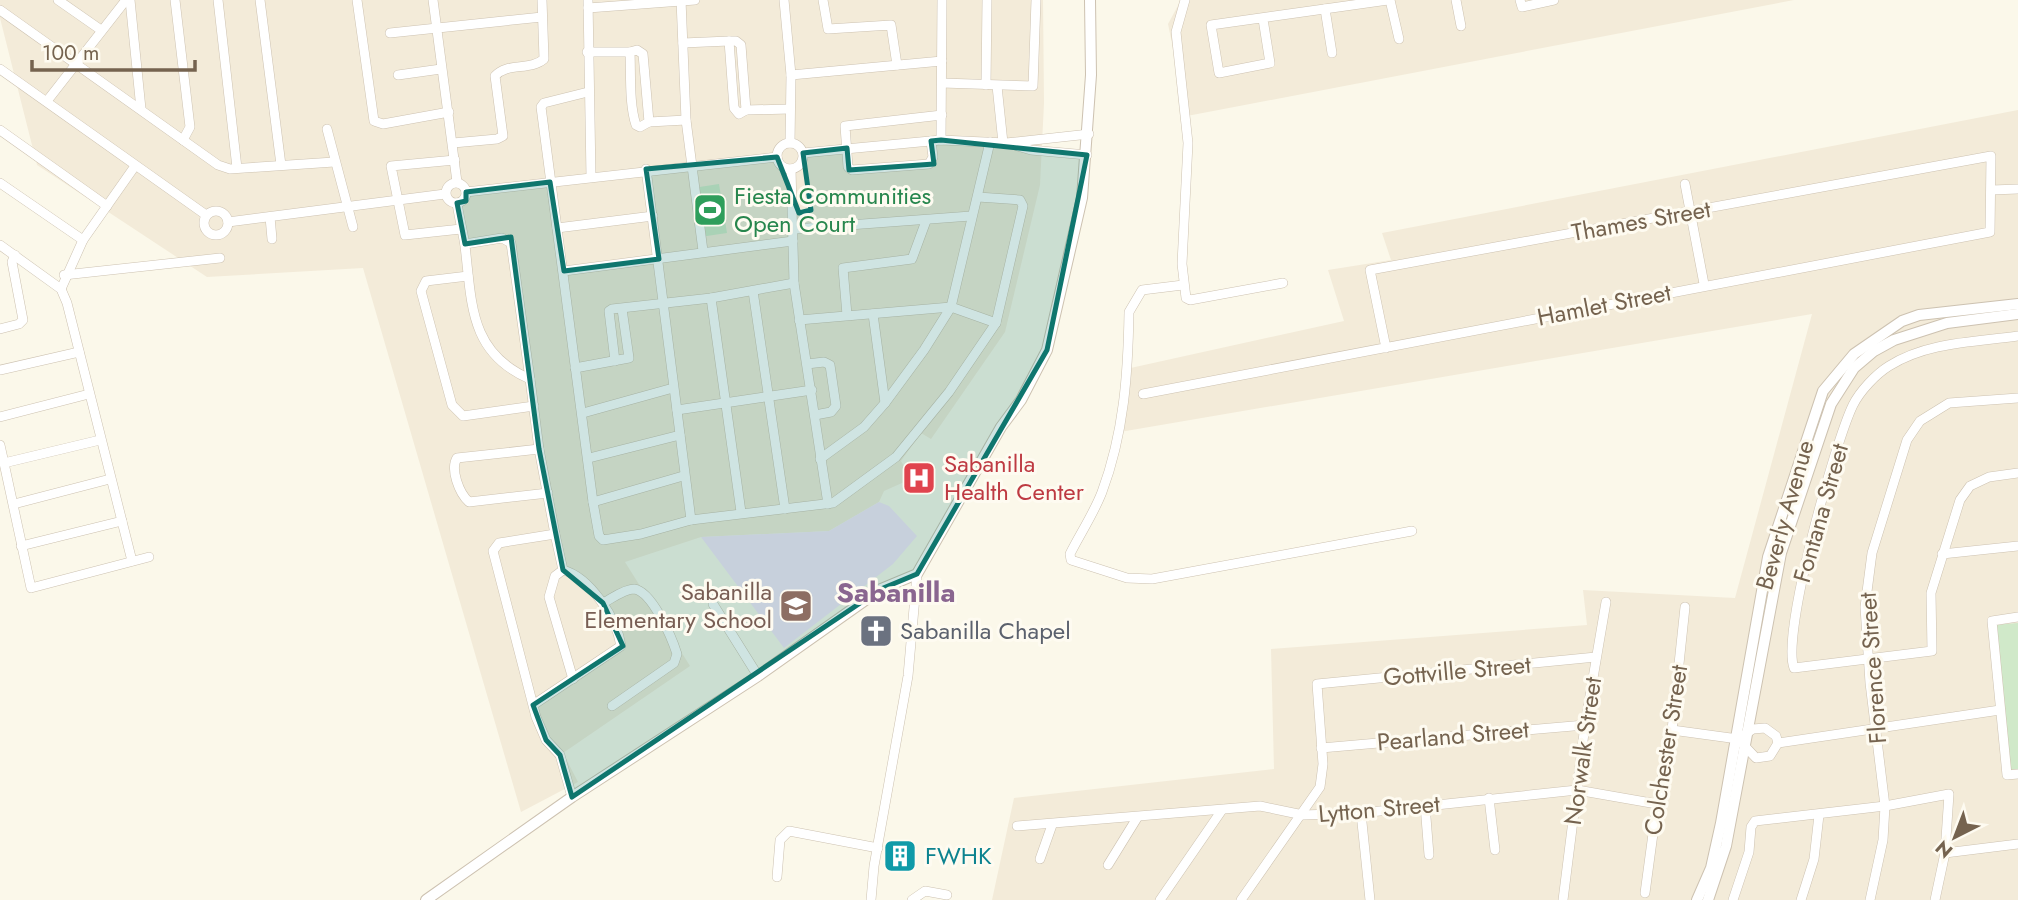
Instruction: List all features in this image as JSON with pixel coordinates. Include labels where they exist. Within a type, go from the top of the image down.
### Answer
[{"type":"street","points":[[58,0],[101,30]]},
{"type":"street","points":[[47,101],[76,61],[128,0]]},
{"type":"street","points":[[128,0],[141,109]]},
{"type":"street","points":[[175,0],[190,127],[183,140]]},
{"type":"street","points":[[218,0],[237,168]]},
{"type":"street","points":[[260,0],[281,165]]},
{"type":"street","points":[[357,0],[374,121],[383,124],[449,112]]},
{"type":"street","points":[[433,0],[457,182],[466,192]]},
{"type":"street","points":[[453,143],[503,136],[495,76],[505,69],[538,64],[544,59],[542,0]]},
{"type":"street","points":[[591,177],[587,92],[588,4],[695,0]]},
{"type":"street","points":[[784,0],[791,75],[790,143]]},
{"type":"street","points":[[823,0],[828,29],[891,25],[897,65]]},
{"type":"street","points":[[942,0],[942,115],[933,157],[929,164],[852,170],[848,167],[845,130],[850,123],[942,115]]},
{"type":"street","points":[[986,85],[988,0]]},
{"type":"street","points":[[942,83],[1033,86],[1036,0]]},
{"type":"street","points":[[883,900],[871,899],[908,676],[917,574],[1002,427],[1021,400],[1047,350],[1082,198],[1089,134],[1090,0]]},
{"type":"street","points":[[1185,0],[1176,32],[1188,143],[1182,285],[1186,298],[1190,300],[1283,283]]},
{"type":"street","points":[[1263,19],[1270,62],[1219,73],[1211,25],[1389,0],[1399,39]]},
{"type":"street","points":[[1456,0],[1461,26]]},
{"type":"street","points":[[1521,3],[1554,0]]},
{"type":"street","points":[[681,1],[686,120],[703,251]]},
{"type":"street","points":[[1325,9],[1332,52]]},
{"type":"street","points":[[0,10],[76,61],[218,165],[237,168],[334,162]]},
{"type":"street","points":[[390,33],[542,17]]},
{"type":"street","points":[[683,43],[736,41],[741,45],[746,110],[790,109]]},
{"type":"street","points":[[587,51],[637,50],[643,54],[649,122]]},
{"type":"street","points":[[630,52],[635,123],[640,127],[649,122],[686,120]]},
{"type":"street","points":[[791,75],[942,61]]},
{"type":"street","points":[[0,69],[206,215]]},
{"type":"street","points":[[398,75],[441,69]]},
{"type":"street","points":[[997,86],[1005,143]]},
{"type":"street","points":[[587,92],[544,103],[541,107],[593,502],[600,536],[609,541],[691,520],[741,512],[828,504],[896,457],[949,392],[996,323],[1023,206],[1020,200],[978,197]]},
{"type":"street","points":[[327,129],[346,207],[354,227]]},
{"type":"street","points":[[0,130],[107,206]]},
{"type":"street","points":[[803,153],[936,140],[1005,143],[1089,134]]},
{"type":"street","points":[[820,459],[864,427],[885,403],[925,350],[951,307],[990,142]]},
{"type":"street","points":[[790,143],[798,145],[803,153],[801,163],[791,169],[780,163],[778,157],[779,149],[790,143]]},
{"type":"street","points":[[1005,143],[1031,150],[1087,155]]},
{"type":"street","name":"Hamlet Street","points":[[1143,394],[1704,284],[1990,232],[1991,156]]},
{"type":"street","name":"Thames Street","points":[[1386,348],[1370,270],[1991,156]]},
{"type":"street","points":[[466,192],[646,169],[778,157]]},
{"type":"street","points":[[455,160],[391,166],[407,240],[461,229]]},
{"type":"street","points":[[132,561],[61,289],[64,275],[83,240],[135,166]]},
{"type":"street","points":[[646,169],[659,259],[661,305],[691,520]]},
{"type":"street","points":[[791,169],[794,283],[828,504]]},
{"type":"street","points":[[457,182],[449,184],[446,194],[450,201],[457,203],[463,200],[466,192]]},
{"type":"street","points":[[0,183],[83,240]]},
{"type":"street","points":[[1685,184],[1704,284]]},
{"type":"street","points":[[1992,190],[2018,189]]},
{"type":"street","points":[[228,222],[446,194]]},
{"type":"street","points":[[457,203],[473,314],[486,344],[508,369],[530,379]]},
{"type":"street","points":[[213,211],[221,212],[228,222],[226,230],[216,235],[209,233],[204,227],[206,215],[213,211]]},
{"type":"street","points":[[557,228],[653,216]]},
{"type":"street","points":[[794,229],[971,216]]},
{"type":"street","points":[[270,217],[272,239]]},
{"type":"street","points":[[847,315],[843,268],[912,259],[926,220]]},
{"type":"street","points":[[216,235],[218,246]]},
{"type":"street","points":[[465,244],[502,238],[511,243],[539,449],[563,570],[578,578],[603,603],[621,646],[533,705]]},
{"type":"street","points":[[564,271],[793,241]]},
{"type":"street","points":[[0,245],[61,289]]},
{"type":"street","points":[[0,329],[23,320],[12,262],[15,255]]},
{"type":"street","points":[[64,275],[220,258]]},
{"type":"street","points":[[468,276],[426,281],[421,291],[453,405],[463,415],[534,406]]},
{"type":"street","points":[[615,361],[609,311],[711,298],[794,283]]},
{"type":"street","points":[[1182,285],[1142,290],[1133,300],[1129,312],[1124,412],[1115,450],[1101,493],[1070,554],[1071,560],[1127,578],[1152,579],[1412,531]]},
{"type":"street","points":[[753,291],[785,509]]},
{"type":"street","points":[[711,298],[741,512]]},
{"type":"street","name":"Beverly Avenue","points":[[1708,900],[1720,872],[1745,749],[1742,736],[1768,557],[1806,438],[1830,379],[1867,344],[1902,321],[1919,315],[2018,304]]},
{"type":"street","points":[[799,320],[951,307],[996,323]]},
{"type":"street","points":[[575,368],[629,358],[622,309]]},
{"type":"street","points":[[873,314],[885,403]]},
{"type":"street","name":"Beverly Avenue","points":[[1697,900],[1711,868],[1781,553],[1823,424],[1841,387],[1854,368],[1874,351],[1914,331],[2018,314]]},
{"type":"street","name":"Fontana Street","points":[[1942,554],[1931,593],[1932,651],[1798,670],[1792,663],[1797,598],[1804,568],[1854,402],[1888,366],[1911,355],[1934,347],[2018,336]]},
{"type":"street","points":[[0,370],[79,352]]},
{"type":"street","points":[[807,364],[830,365],[836,406],[831,412],[815,415]]},
{"type":"street","points":[[583,413],[673,388]]},
{"type":"street","points":[[677,410],[812,390]]},
{"type":"street","points":[[0,417],[89,394]]},
{"type":"street","name":"Florence Street","points":[[1870,900],[1883,840],[1885,806],[1868,661],[1865,607],[1868,578],[1907,440],[1920,421],[1949,404],[2018,398]]},
{"type":"street","points":[[589,458],[680,435]]},
{"type":"street","points":[[4,463],[100,440]]},
{"type":"street","points":[[0,445],[30,588],[149,557]]},
{"type":"street","points":[[539,449],[457,458],[455,470],[462,494],[469,502],[548,493]]},
{"type":"street","points":[[2018,473],[1989,477],[1970,486],[1954,514],[1942,554],[2018,546]]},
{"type":"street","points":[[593,502],[683,476]]},
{"type":"street","points":[[13,504],[110,479]]},
{"type":"street","points":[[22,545],[122,521]]},
{"type":"street","points":[[555,534],[499,543],[493,551],[533,705],[547,740],[560,755],[572,797]]},
{"type":"street","points":[[563,570],[555,576],[549,597],[573,679]]},
{"type":"street","points":[[426,900],[572,797],[758,676],[881,589],[917,574]]},
{"type":"street","points":[[603,603],[626,591],[640,591],[649,598],[677,654],[674,663],[612,706]]},
{"type":"street","name":"Norwalk Street","points":[[1563,900],[1585,725],[1606,603]]},
{"type":"street","points":[[713,604],[758,676]]},
{"type":"street","name":"Colchester Street","points":[[1645,893],[1657,804],[1672,730],[1685,607]]},
{"type":"street","points":[[2018,617],[1992,621],[2007,775],[2018,774]]},
{"type":"street","name":"Gottville Street","points":[[1321,748],[1317,684],[1596,657]]},
{"type":"street","points":[[1745,749],[1756,758],[1763,759],[1770,757],[1779,743],[2000,710]]},
{"type":"street","name":"Pearland Street","points":[[1321,748],[1585,725]]},
{"type":"street","points":[[1672,730],[1742,736],[1753,729],[1765,729],[1776,736],[1779,743]]},
{"type":"street","points":[[1241,900],[1303,815],[1320,787],[1323,775],[1321,748]]},
{"type":"street","name":"Lytton Street","points":[[1017,826],[1272,807],[1303,815],[1361,813],[1577,790],[1657,804]]},
{"type":"street","points":[[1733,900],[1749,852],[1751,827],[1755,821],[1885,806],[1949,794],[1945,853],[1935,900]]},
{"type":"street","points":[[1489,798],[1495,850]]},
{"type":"street","points":[[1425,805],[1429,855]]},
{"type":"street","points":[[1160,900],[1222,810]]},
{"type":"street","points":[[1361,813],[1370,900]]},
{"type":"street","points":[[1801,900],[1814,859],[1819,814]]},
{"type":"street","points":[[1108,865],[1138,818]]},
{"type":"street","points":[[1040,859],[1052,825]]},
{"type":"street","points":[[777,877],[780,840],[789,831],[878,848]]},
{"type":"street","points":[[1945,853],[2018,844]]},
{"type":"street","points":[[912,900],[925,891],[947,895]]},
{"type":"highlighted area","points":[[941,140],[1087,155],[1047,350],[917,574],[881,589],[572,797],[560,755],[546,740],[533,705],[623,646],[603,603],[563,570],[539,449],[511,237],[465,244],[457,203],[466,201],[466,192],[550,182],[564,271],[659,259],[646,169],[777,157],[799,213],[811,210],[803,153],[847,148],[849,170],[934,164],[931,141]]},
{"type":"shaded area","points":[[0,0],[1043,0],[1044,103],[1040,185],[1005,332],[931,439],[921,433],[901,461],[911,479],[884,491],[879,502],[829,531],[701,537],[625,562],[690,666],[563,753],[578,782],[521,812],[363,268],[207,277],[37,165],[0,18]]},
{"type":"shaded area","points":[[1181,0],[1794,0],[1187,116],[1168,24]]},
{"type":"shaded area","points":[[2018,110],[2018,900],[992,900],[1014,798],[1274,769],[1271,649],[1587,625],[1583,590],[1735,598],[1812,314],[1120,432],[1126,369],[1344,321],[1328,270],[1391,260],[1382,233]]},
{"type":"shaded area","name":"Sabanilla Elementary School","points":[[879,502],[889,506],[917,536],[893,564],[784,648],[701,537],[829,531]]},
{"type":"green space","name":"Fiesta Communities Open Court","points":[[719,184],[727,233],[700,237],[693,188]]},
{"type":"green space","points":[[2018,623],[2018,769],[2008,770],[1994,625]]},
{"type":"place","name":"Fiesta Communities Open Court","points":[[710,210]]},
{"type":"place","name":"Sabanilla Health Center","points":[[919,478]]},
{"type":"place","name":"Sabanilla Elementary School","points":[[796,606]]},
{"type":"place","name":"Sabanilla Chapel","points":[[876,631]]},
{"type":"place","name":"FWHK","points":[[900,856]]},
{"type":"district","name":"Sabanilla","points":[[896,592]]}]
